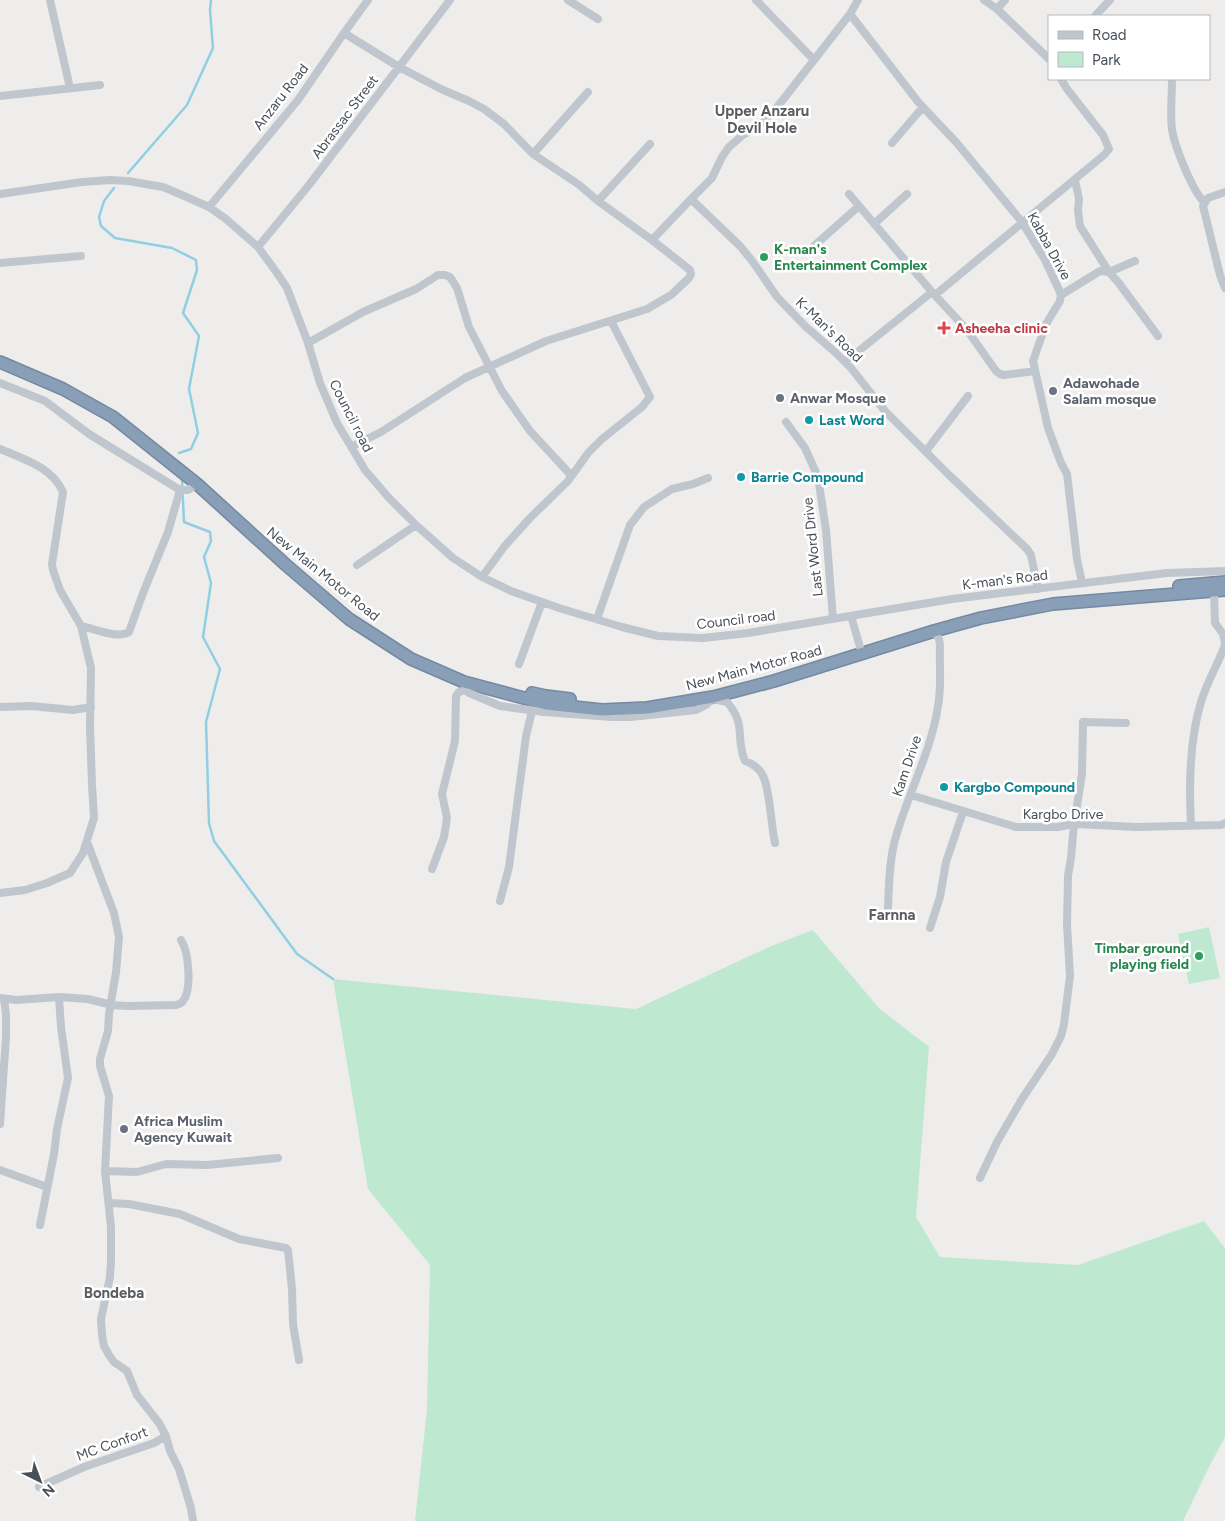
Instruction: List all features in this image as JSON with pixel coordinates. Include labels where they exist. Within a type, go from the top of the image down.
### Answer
[{"type":"highway","name":"New Main Motor Road","points":[[0,355],[12,358],[67,384],[117,412],[202,480],[290,561],[352,611],[414,653],[465,675],[546,696],[602,702],[646,701],[713,691],[773,675],[980,611],[1044,599],[1219,584]]},
{"type":"highway","name":"New Main Motor Road","points":[[0,362],[63,389],[113,417],[196,484],[286,565],[350,619],[411,660],[464,686],[546,704],[602,710],[647,708],[712,698],[981,618],[1053,604],[1219,584]]},
{"type":"street","points":[[50,0],[70,88]]},
{"type":"street","name":"Anzaru Road","points":[[210,207],[298,100],[368,0]]},
{"type":"street","name":"Abrassac Street","points":[[258,247],[309,186],[450,0]]},
{"type":"street","points":[[568,0],[598,19]]},
{"type":"street","points":[[756,0],[814,60]]},
{"type":"street","points":[[652,240],[712,178],[722,157],[730,147],[744,134],[757,128],[778,106],[850,14],[858,0]]},
{"type":"street","points":[[984,0],[1048,58]]},
{"type":"street","points":[[997,10],[1005,0]]},
{"type":"street","points":[[1096,15],[1110,0]]},
{"type":"street","name":"Kabba Drive","points":[[850,14],[924,107],[968,156],[1022,222],[1045,260],[1061,295],[1060,301],[1046,324],[1033,361],[1048,428],[1060,463],[1067,474],[1077,558],[1082,583]]},
{"type":"street","points":[[344,32],[399,67],[484,109],[504,124],[533,154],[578,184],[652,240],[690,270],[691,274],[671,295],[647,309],[546,341],[465,378],[381,432],[350,447]]},
{"type":"street","points":[[845,362],[934,294],[1075,180],[1109,149],[1103,135],[1062,80]]},
{"type":"street","points":[[1172,80],[1172,130],[1180,156],[1199,196],[1204,202]]},
{"type":"street","points":[[0,96],[100,85]]},
{"type":"street","points":[[533,154],[588,92]]},
{"type":"street","points":[[892,143],[924,107]]},
{"type":"street","points":[[598,201],[650,144]]},
{"type":"street","points":[[1075,180],[1079,199],[1080,226],[1109,272],[1158,336]]},
{"type":"street","name":"Council road","points":[[0,194],[82,182],[128,181],[162,187],[210,207],[226,219],[258,247],[287,288],[308,343],[320,383],[350,447],[365,470],[416,525],[454,558],[482,577],[511,591],[542,602],[658,636],[703,638],[789,625]]},
{"type":"street","points":[[1225,192],[1208,198],[1202,206],[1225,288]]},
{"type":"street","points":[[849,194],[967,330],[996,371],[1004,375],[1035,371]]},
{"type":"street","points":[[874,224],[907,194]]},
{"type":"street","name":"K-Man's Road","points":[[691,199],[740,246],[777,297],[845,362],[885,411],[1031,555],[1038,589]]},
{"type":"street","points":[[814,246],[859,206]]},
{"type":"street","points":[[0,263],[81,256]]},
{"type":"street","points":[[1061,295],[1100,271],[1109,272],[1134,260]]},
{"type":"street","points":[[308,343],[363,312],[416,289],[438,275],[450,277],[457,288],[469,327],[502,391],[530,431],[569,473],[570,477]]},
{"type":"street","points":[[482,577],[510,540],[568,481],[588,453],[642,407],[650,397],[611,321]]},
{"type":"street","points":[[0,383],[45,401],[89,434],[180,490],[188,490],[196,484]]},
{"type":"street","points":[[926,451],[968,396]]},
{"type":"street","name":"Last Word Drive","points":[[786,422],[805,448],[818,477],[826,530],[833,619]]},
{"type":"street","points":[[0,449],[46,471],[62,490],[52,564],[60,590],[82,626],[91,668],[90,727],[94,818],[88,842],[74,870],[65,877],[25,890],[0,892]]},
{"type":"street","points":[[597,619],[630,525],[644,507],[672,489],[708,478]]},
{"type":"street","points":[[82,626],[110,633],[125,634],[130,632],[143,593],[168,532],[180,490]]},
{"type":"street","points":[[357,565],[416,525]]},
{"type":"street","name":"K-man's Road","points":[[789,625],[952,599],[1167,573],[1219,584],[1225,572]]},
{"type":"street","points":[[1191,825],[1190,791],[1196,728],[1201,703],[1225,644],[1223,634],[1215,623],[1219,584]]},
{"type":"street","points":[[519,664],[542,602]]},
{"type":"street","points":[[850,616],[860,647]]},
{"type":"street","name":"Kam Drive","points":[[888,908],[890,863],[899,824],[922,765],[939,705],[940,645],[934,631]]},
{"type":"street","points":[[432,868],[444,837],[447,818],[442,787],[455,741],[456,696],[464,686],[469,693],[500,706],[532,711],[612,717],[631,717],[696,710],[706,705],[712,698],[727,702],[737,717],[742,754],[745,761],[753,764],[763,774],[775,843]]},
{"type":"street","points":[[0,707],[31,706],[73,710],[91,707]]},
{"type":"street","points":[[500,901],[509,867],[526,736],[532,711]]},
{"type":"street","points":[[980,1178],[997,1142],[1062,1036],[1069,981],[1067,904],[1074,824],[1082,774],[1083,722],[1126,723]]},
{"type":"street","name":"Kargbo Drive","points":[[910,795],[1016,827],[1058,827],[1074,824],[1137,827],[1221,825],[1225,823]]},
{"type":"street","points":[[930,928],[940,897],[946,862],[963,812]]},
{"type":"street","points":[[88,842],[114,913],[118,949],[107,1038],[100,1059],[100,1066],[109,1096],[105,1171],[111,1227],[111,1268],[101,1319],[103,1340],[109,1355],[114,1362],[127,1371],[136,1395],[159,1423],[166,1436],[170,1451],[179,1468],[193,1521]]},
{"type":"street","points":[[0,1124],[6,1037],[6,1014],[2,998],[26,1000],[59,997],[88,999],[112,1005],[176,1005],[182,1003],[187,988],[188,969],[186,952],[181,940]]},
{"type":"street","points":[[40,1225],[68,1073],[61,1027],[59,997]]},
{"type":"street","points":[[105,1171],[137,1172],[160,1164],[207,1165],[278,1158]]},
{"type":"street","points":[[0,1170],[47,1187]]},
{"type":"street","points":[[109,1203],[129,1204],[180,1214],[239,1239],[284,1246],[288,1250],[293,1324],[299,1360]]},
{"type":"street","name":"MC Confort","points":[[38,1487],[84,1467],[145,1447],[166,1436]]},
{"type":"green space","name":"Timbar ground playing field","points":[[1209,927],[1220,978],[1189,984],[1178,934]]},
{"type":"green space","points":[[813,930],[879,1008],[929,1047],[916,1217],[940,1257],[1078,1265],[1204,1221],[1225,1248],[1225,1437],[1183,1521],[415,1521],[427,1409],[430,1265],[368,1189],[333,979],[636,1009],[771,946]]},
{"type":"waterway","points":[[128,173],[187,105],[213,48],[211,0]]},
{"type":"waterway","points":[[114,188],[104,201],[99,217],[101,226],[115,238],[172,248],[196,260],[197,270],[183,313],[199,336],[189,389],[198,433],[191,449],[179,453]]},
{"type":"waterway","points":[[182,480],[184,522],[210,532],[211,541],[204,557],[211,583],[203,637],[220,669],[206,722],[209,823],[214,841],[297,954],[333,979]]},
{"type":"place","name":"K-man's Entertainment Complex","points":[[764,257]]},
{"type":"place","name":"Asheeha clinic","points":[[944,328]]},
{"type":"place","name":"Adawohade Salam mosque","points":[[1053,391]]},
{"type":"place","name":"Anwar Mosque","points":[[780,398]]},
{"type":"place","name":"Last Word","points":[[809,420]]},
{"type":"place","name":"Barrie Compound","points":[[741,477]]},
{"type":"place","name":"Kargbo Compound","points":[[944,787]]},
{"type":"place","name":"Timbar ground playing field","points":[[1199,956]]},
{"type":"place","name":"Africa Muslim Agency Kuwait","points":[[124,1129]]},
{"type":"district","name":"Upper Anzaru Devil Hole","points":[[762,120]]},
{"type":"district","name":"Farnna","points":[[892,915]]},
{"type":"district","name":"Bondeba","points":[[114,1293]]}]
